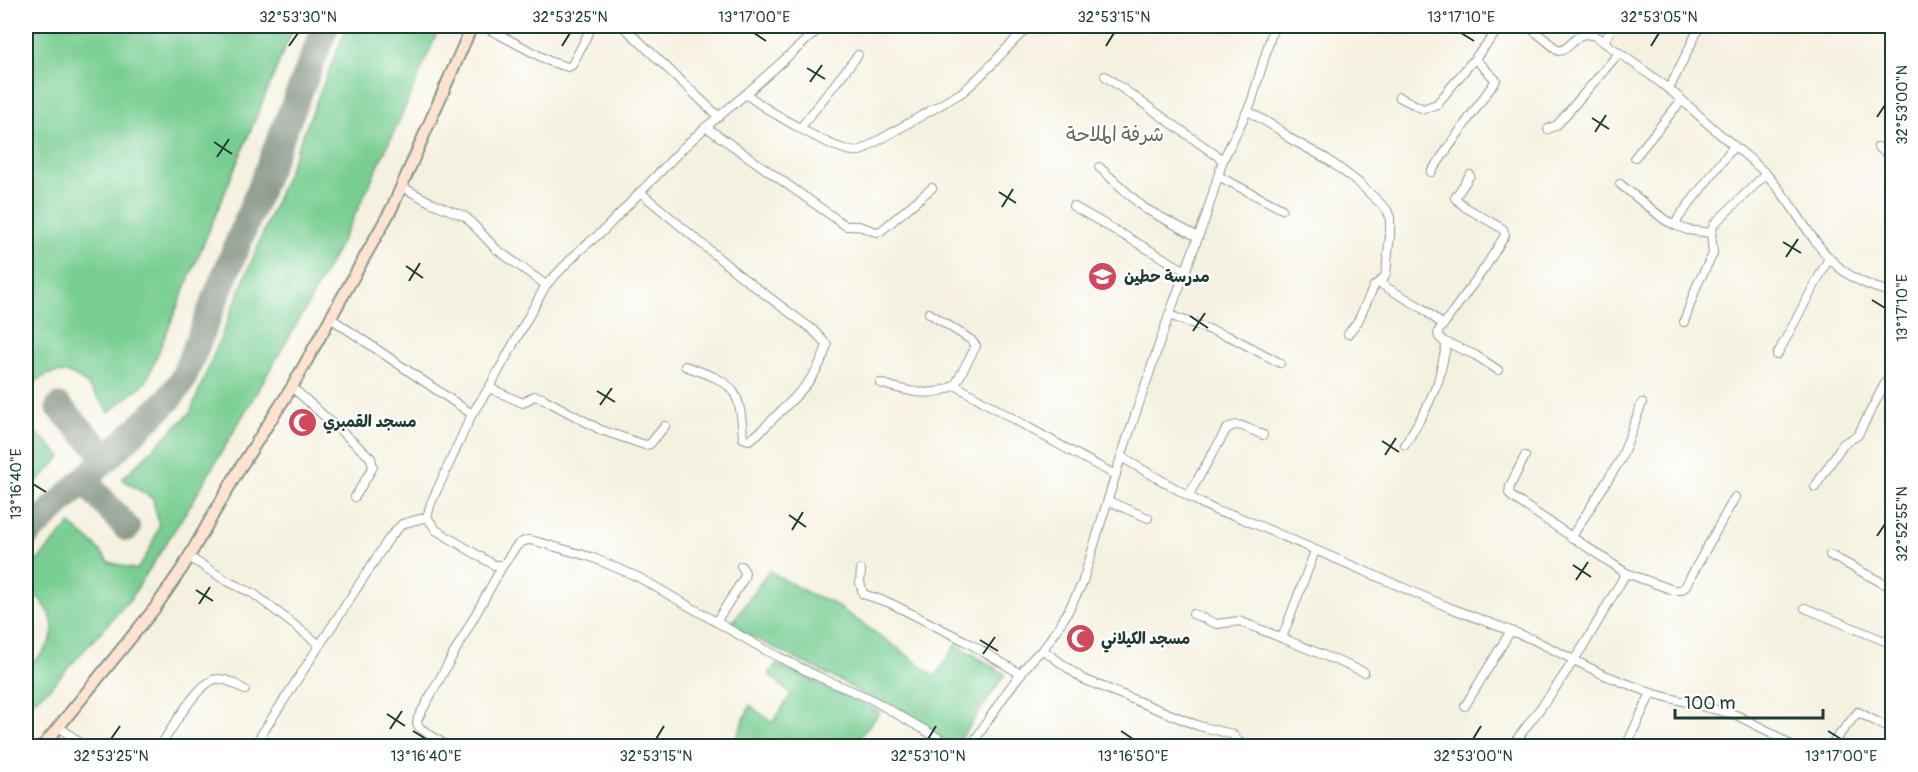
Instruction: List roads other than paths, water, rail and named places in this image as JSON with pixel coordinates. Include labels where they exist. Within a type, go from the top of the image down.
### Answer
[{"type":"main road","points":[[43,747],[155,608],[189,557],[240,468],[292,387],[392,208],[472,26]]},
{"type":"street","points":[[483,26],[551,62],[568,67],[572,65],[592,26]]},
{"type":"street","points":[[623,26],[719,117]]},
{"type":"street","points":[[427,517],[431,503],[472,414],[489,388],[546,285],[706,127],[822,26]]},
{"type":"street","points":[[746,94],[832,145],[848,151],[860,151],[961,93],[1029,26]]},
{"type":"street","points":[[971,747],[1021,674],[1037,653],[1043,650],[1066,615],[1082,584],[1121,457],[1184,270],[1198,237],[1223,160],[1248,111],[1274,26]]},
{"type":"street","points":[[1400,97],[1423,109],[1433,107],[1451,89],[1494,35],[1493,26]]},
{"type":"street","points":[[1528,26],[1559,51],[1564,50],[1579,35],[1595,36],[1669,89],[1766,174],[1793,207],[1811,237],[1828,258],[1858,281],[1872,288],[1893,292]]},
{"type":"street","points":[[1604,42],[1613,26]]},
{"type":"street","points":[[1669,89],[1700,26]]},
{"type":"street","points":[[1548,129],[1557,125],[1619,53]]},
{"type":"street","points":[[801,127],[858,55]]},
{"type":"street","points":[[1431,172],[1496,80],[1475,59]]},
{"type":"street","points":[[1105,76],[1223,160]]},
{"type":"street","points":[[1635,157],[1681,101]]},
{"type":"street","points":[[1248,111],[1327,159],[1359,183],[1387,210],[1390,217],[1390,235],[1386,273],[1374,286],[1358,321],[1348,334]]},
{"type":"street","points":[[706,127],[846,226],[864,226],[876,232],[881,231],[932,188]]},
{"type":"street","points":[[1675,225],[1734,146]]},
{"type":"street","points":[[1878,147],[1893,157]]},
{"type":"street","points":[[1099,167],[1144,208],[1198,237]]},
{"type":"street","points":[[1684,322],[1697,285],[1712,258],[1711,233],[1714,224],[1766,174]]},
{"type":"street","points":[[1470,175],[1455,198],[1465,207],[1503,229],[1505,235],[1486,266],[1438,332],[1438,337],[1475,355],[1498,370]]},
{"type":"street","points":[[1218,176],[1282,209]]},
{"type":"street","points":[[1620,184],[1665,220],[1687,230],[1711,233]]},
{"type":"street","points":[[402,187],[466,217],[496,249],[546,285]]},
{"type":"street","points":[[640,192],[738,273],[813,330],[827,345],[822,360],[797,396],[749,440],[744,438],[739,403],[730,386],[720,378],[685,366]]},
{"type":"street","points":[[1073,206],[1184,270]]},
{"type":"street","points":[[1777,356],[1828,258]]},
{"type":"street","points":[[1379,283],[1422,308],[1443,325]]},
{"type":"street","points":[[880,383],[923,393],[941,392],[955,385],[976,346],[971,340],[929,313]]},
{"type":"street","points":[[1169,315],[1233,338],[1280,363]]},
{"type":"street","points":[[332,319],[472,414]]},
{"type":"street","points":[[1405,445],[1426,409],[1438,382],[1447,343]]},
{"type":"street","points":[[1815,487],[1843,444],[1858,435],[1893,370]]},
{"type":"street","points":[[955,385],[1004,411],[1029,429],[1116,475]]},
{"type":"street","points":[[292,387],[371,458],[373,467],[355,497]]},
{"type":"street","points":[[489,388],[523,403],[534,396],[542,398],[601,430],[645,445],[651,444],[664,426]]},
{"type":"street","points":[[1571,538],[1621,459],[1642,403]]},
{"type":"street","points":[[1188,496],[1226,430],[1231,426],[1239,425],[1263,435]]},
{"type":"street","points":[[1525,456],[1510,486],[1509,493],[1518,502],[1626,573],[1673,590],[1682,590],[1685,586],[1735,496]]},
{"type":"street","points":[[1121,457],[1210,508],[1234,515],[1510,632],[1532,639],[1573,661],[1651,693],[1736,715],[1770,732],[1791,747]]},
{"type":"street","points":[[1108,501],[1148,518]]},
{"type":"street","points":[[427,517],[436,530],[479,558],[494,565],[503,565]]},
{"type":"street","points":[[254,747],[390,537],[402,524],[427,517]]},
{"type":"street","points":[[447,747],[420,728],[417,724],[418,718],[503,565],[518,543],[524,540],[591,557],[638,577],[819,677],[871,699],[952,747]]},
{"type":"street","points":[[1282,638],[1316,551]]},
{"type":"street","points":[[1830,555],[1893,588]]},
{"type":"street","points":[[189,557],[227,581],[254,594],[320,645]]},
{"type":"street","points":[[716,622],[744,578],[745,572],[741,566]]},
{"type":"street","points":[[861,570],[860,582],[863,594],[890,603],[965,641],[1021,674]]},
{"type":"street","points":[[1512,747],[1586,642],[1626,573]]},
{"type":"street","points":[[1805,608],[1893,644]]},
{"type":"street","points":[[1193,614],[1217,624],[1239,621],[1364,672]]},
{"type":"street","points":[[1465,706],[1510,632]]},
{"type":"street","points":[[1043,650],[1083,679],[1199,726],[1232,734],[1243,747]]},
{"type":"street","points":[[1893,656],[1891,662],[1893,665]]},
{"type":"street","points":[[160,747],[208,682],[217,678],[223,679],[245,690]]},
{"type":"street","points":[[1626,747],[1651,693]]},
{"type":"street","points":[[1830,747],[1858,712],[1893,730]]},
{"type":"street","points":[[58,726],[84,747]]},
{"type":"place","name":"مدرسة حطين","points":[[1103,277]]},
{"type":"place","name":"مسجد القمبري","points":[[302,422]]},
{"type":"place","name":"مسجد الكيلاني","points":[[1080,639]]},
{"type":"district","name":"شرفة الملاحة","points":[[1115,134]]}]
